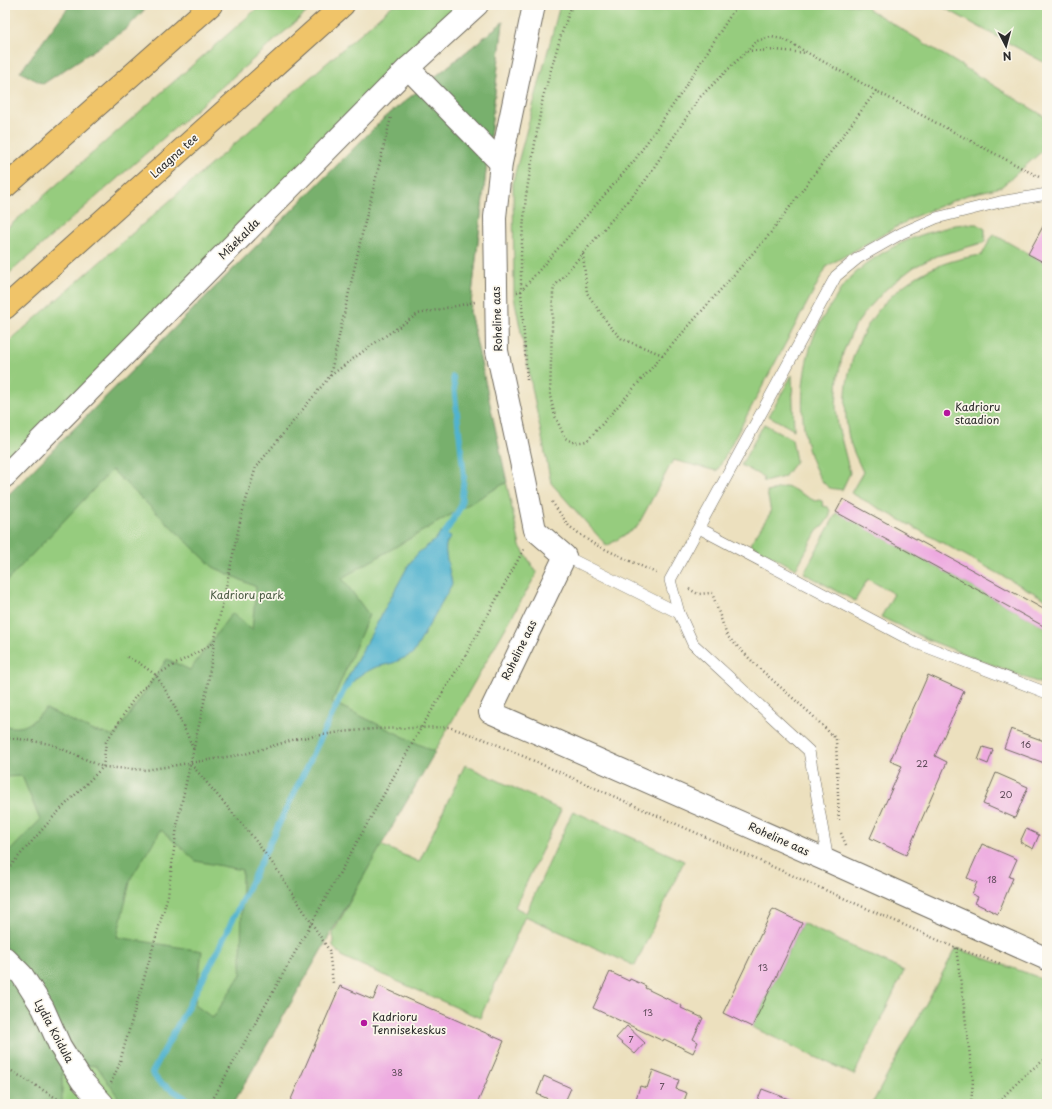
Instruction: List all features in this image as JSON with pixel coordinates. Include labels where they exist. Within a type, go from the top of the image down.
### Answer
[{"type":"main road","points":[[5,187],[211,5]]},
{"type":"main road","name":"Laagna tee","points":[[5,308],[343,5]]},
{"type":"street","name":"Mäekalda","points":[[5,476],[408,68],[477,5]]},
{"type":"street","name":"Roheline aas","points":[[534,5],[501,163],[495,217],[497,351],[535,530]]},
{"type":"street","points":[[408,68],[501,163]]},
{"type":"street","points":[[535,530],[565,556]]},
{"type":"street","name":"Roheline aas","points":[[565,556],[490,712],[1047,959]]},
{"type":"street","name":"Lydia Koidula","points":[[5,958],[22,974],[43,1008],[60,1046],[82,1081],[102,1104]]},
{"type":"lane","points":[[828,861],[809,750],[693,644],[679,614],[670,580],[836,276],[858,258],[902,233],[936,218],[1000,202],[1047,194]]},
{"type":"lane","points":[[699,528],[914,642],[1047,693]]},
{"type":"lane","points":[[565,556],[679,614]]},
{"type":"path","points":[[102,1104],[119,1065],[168,895],[178,819],[207,689],[214,643],[241,517],[256,467],[330,376],[369,347],[418,314],[469,304],[520,291],[634,161],[680,95],[737,5]]},
{"type":"path","points":[[876,91],[769,234],[587,441],[575,443],[565,438],[555,416],[550,396],[552,293],[554,287],[645,181],[699,98],[757,41],[771,37],[783,39],[876,91],[1047,181]]},
{"type":"path","points":[[747,51],[776,50],[808,53]]},
{"type":"path","points":[[330,376],[362,230],[393,112]]},
{"type":"path","points":[[583,253],[587,292],[611,328],[622,339],[663,355]]},
{"type":"path","points":[[210,1104],[421,728],[463,660],[535,530]]},
{"type":"path","points":[[5,872],[56,814],[103,767],[106,742],[135,697],[156,675],[214,643]]},
{"type":"path","points":[[127,657],[139,663],[156,675],[172,701],[194,751]]},
{"type":"path","points":[[5,738],[51,744],[103,767],[146,770],[191,764],[245,754],[296,739],[341,732],[374,729],[448,727],[489,741],[956,948],[1006,966]]},
{"type":"path","points":[[191,764],[252,836],[276,868],[329,950],[333,983]]},
{"type":"path","points":[[956,948],[964,999],[973,1081],[971,1104]]},
{"type":"path","points":[[996,1104],[1027,1073],[1047,1058]]},
{"type":"path","points":[[5,1067],[66,1104]]},
{"type":"green space","points":[[70,5],[149,5],[126,29],[43,84],[20,72]]},
{"type":"green space","points":[[261,5],[315,5],[5,277],[5,230]]},
{"type":"green space","points":[[393,5],[461,5],[5,467],[5,345]]},
{"type":"green space","points":[[560,5],[868,5],[867,8],[1047,118],[1047,147],[1001,187],[967,195],[916,216],[827,266],[717,471],[673,460],[637,527],[607,546],[551,483],[514,297],[513,181]]},
{"type":"green space","points":[[939,5],[1047,5],[1047,64]]},
{"type":"green space","name":"Kadrioru park","points":[[503,22],[470,312],[520,546],[537,573],[381,845],[419,862],[465,765],[561,810],[515,907],[526,913],[573,811],[684,861],[635,966],[525,916],[480,1018],[343,957],[333,947],[333,933],[368,868],[233,1104],[5,1104],[5,498],[383,119]]},
{"type":"green space","name":"Kadrioru park","points":[[503,22],[470,312],[507,482],[342,578],[369,615],[332,702],[435,752],[233,1104],[123,1104],[97,1066],[62,1063],[62,1104],[5,1104],[5,856],[40,820],[22,776],[5,777],[5,726],[18,727],[28,724],[46,709],[94,731],[115,736],[167,659],[190,670],[232,613],[252,630],[256,587],[213,567],[112,470],[5,583],[5,498],[383,119]],"holes":[[[161,830],[196,861],[242,870],[241,974],[213,1018],[195,1005],[202,951],[117,937],[131,878]]]},
{"type":"green space","points":[[977,224],[985,229],[985,242],[937,256],[914,267],[886,289],[867,310],[853,329],[843,353],[838,376],[836,407],[838,426],[850,473],[842,490],[830,488],[820,478],[811,457],[806,440],[802,404],[805,369],[809,352],[814,336],[826,312],[844,286],[855,274],[865,265],[889,249],[915,237],[955,225]]},
{"type":"green space","name":"Kadrioru staadion","points":[[993,234],[1047,264],[1047,600],[851,493],[863,472],[853,451],[849,438],[846,415],[846,393],[856,349],[866,328],[894,293],[913,279],[929,270],[946,263],[982,255]]},
{"type":"green space","points":[[792,375],[794,430],[769,416]]},
{"type":"green space","points":[[764,424],[792,439],[796,461],[784,477],[764,482],[763,477],[741,465]]},
{"type":"green space","points":[[787,486],[815,501],[822,501],[823,506],[828,507],[830,511],[830,516],[823,526],[817,531],[796,569],[750,544],[771,512],[767,492]]},
{"type":"green space","points":[[837,512],[1047,628],[1047,686],[931,641],[881,617],[894,594],[868,579],[855,601],[804,573]]},
{"type":"green space","points":[[802,923],[904,971],[854,1075],[752,1027]]},
{"type":"green space","points":[[956,948],[1035,976],[1047,983],[1047,1104],[872,1104]]},
{"type":"water","points":[[440,533],[451,537],[446,544],[446,549],[452,584],[413,654],[393,663],[376,667],[362,674],[356,678],[346,691],[342,688],[409,564],[418,553],[435,540]]},
{"type":"building","points":[[1047,219],[1047,264],[1028,254]]},
{"type":"building","points":[[843,499],[1047,611],[1047,628],[836,512]]},
{"type":"building","points":[[928,675],[964,691],[935,756],[947,762],[906,855],[870,838],[902,766],[890,761]]},
{"type":"building","points":[[1011,729],[1047,742],[1047,764],[1004,748]]},
{"type":"building","points":[[983,747],[993,750],[988,764],[978,760]]},
{"type":"building","points":[[996,773],[1028,787],[1015,818],[983,804]]},
{"type":"building","points":[[1026,829],[1039,835],[1033,849],[1020,842]]},
{"type":"building","points":[[982,844],[1017,859],[1009,877],[1013,878],[998,914],[975,903],[978,897],[972,894],[977,882],[967,878]]},
{"type":"building","points":[[773,909],[802,923],[752,1027],[723,1013]]},
{"type":"building","points":[[610,972],[629,981],[630,979],[646,986],[645,988],[682,1006],[681,1008],[703,1018],[693,1039],[698,1042],[693,1053],[664,1039],[663,1041],[593,1008]]},
{"type":"building","points":[[340,986],[373,1000],[379,986],[504,1041],[477,1104],[289,1104]]},
{"type":"building","points":[[627,1026],[645,1043],[635,1054],[616,1038]]},
{"type":"building","points":[[653,1070],[679,1080],[676,1089],[687,1093],[683,1104],[641,1104],[642,1101],[636,1099],[640,1086],[647,1088]]},
{"type":"building","points":[[544,1076],[571,1088],[564,1104],[559,1104],[537,1094]]},
{"type":"building","points":[[762,1089],[802,1104],[756,1104]]},
{"type":"building","points":[[593,1100],[602,1102],[602,1104],[592,1104]]},
{"type":"waterway","points":[[441,540],[461,506],[464,476],[453,377]]},
{"type":"waterway","points":[[190,1104],[192,1102],[159,1082],[152,1073],[216,954],[344,690],[349,684]]},
{"type":"place","name":"Kadrioru staadion","points":[[947,413]]},
{"type":"place","name":"Kadrioru Tennisekeskus","points":[[364,1023]]}]
